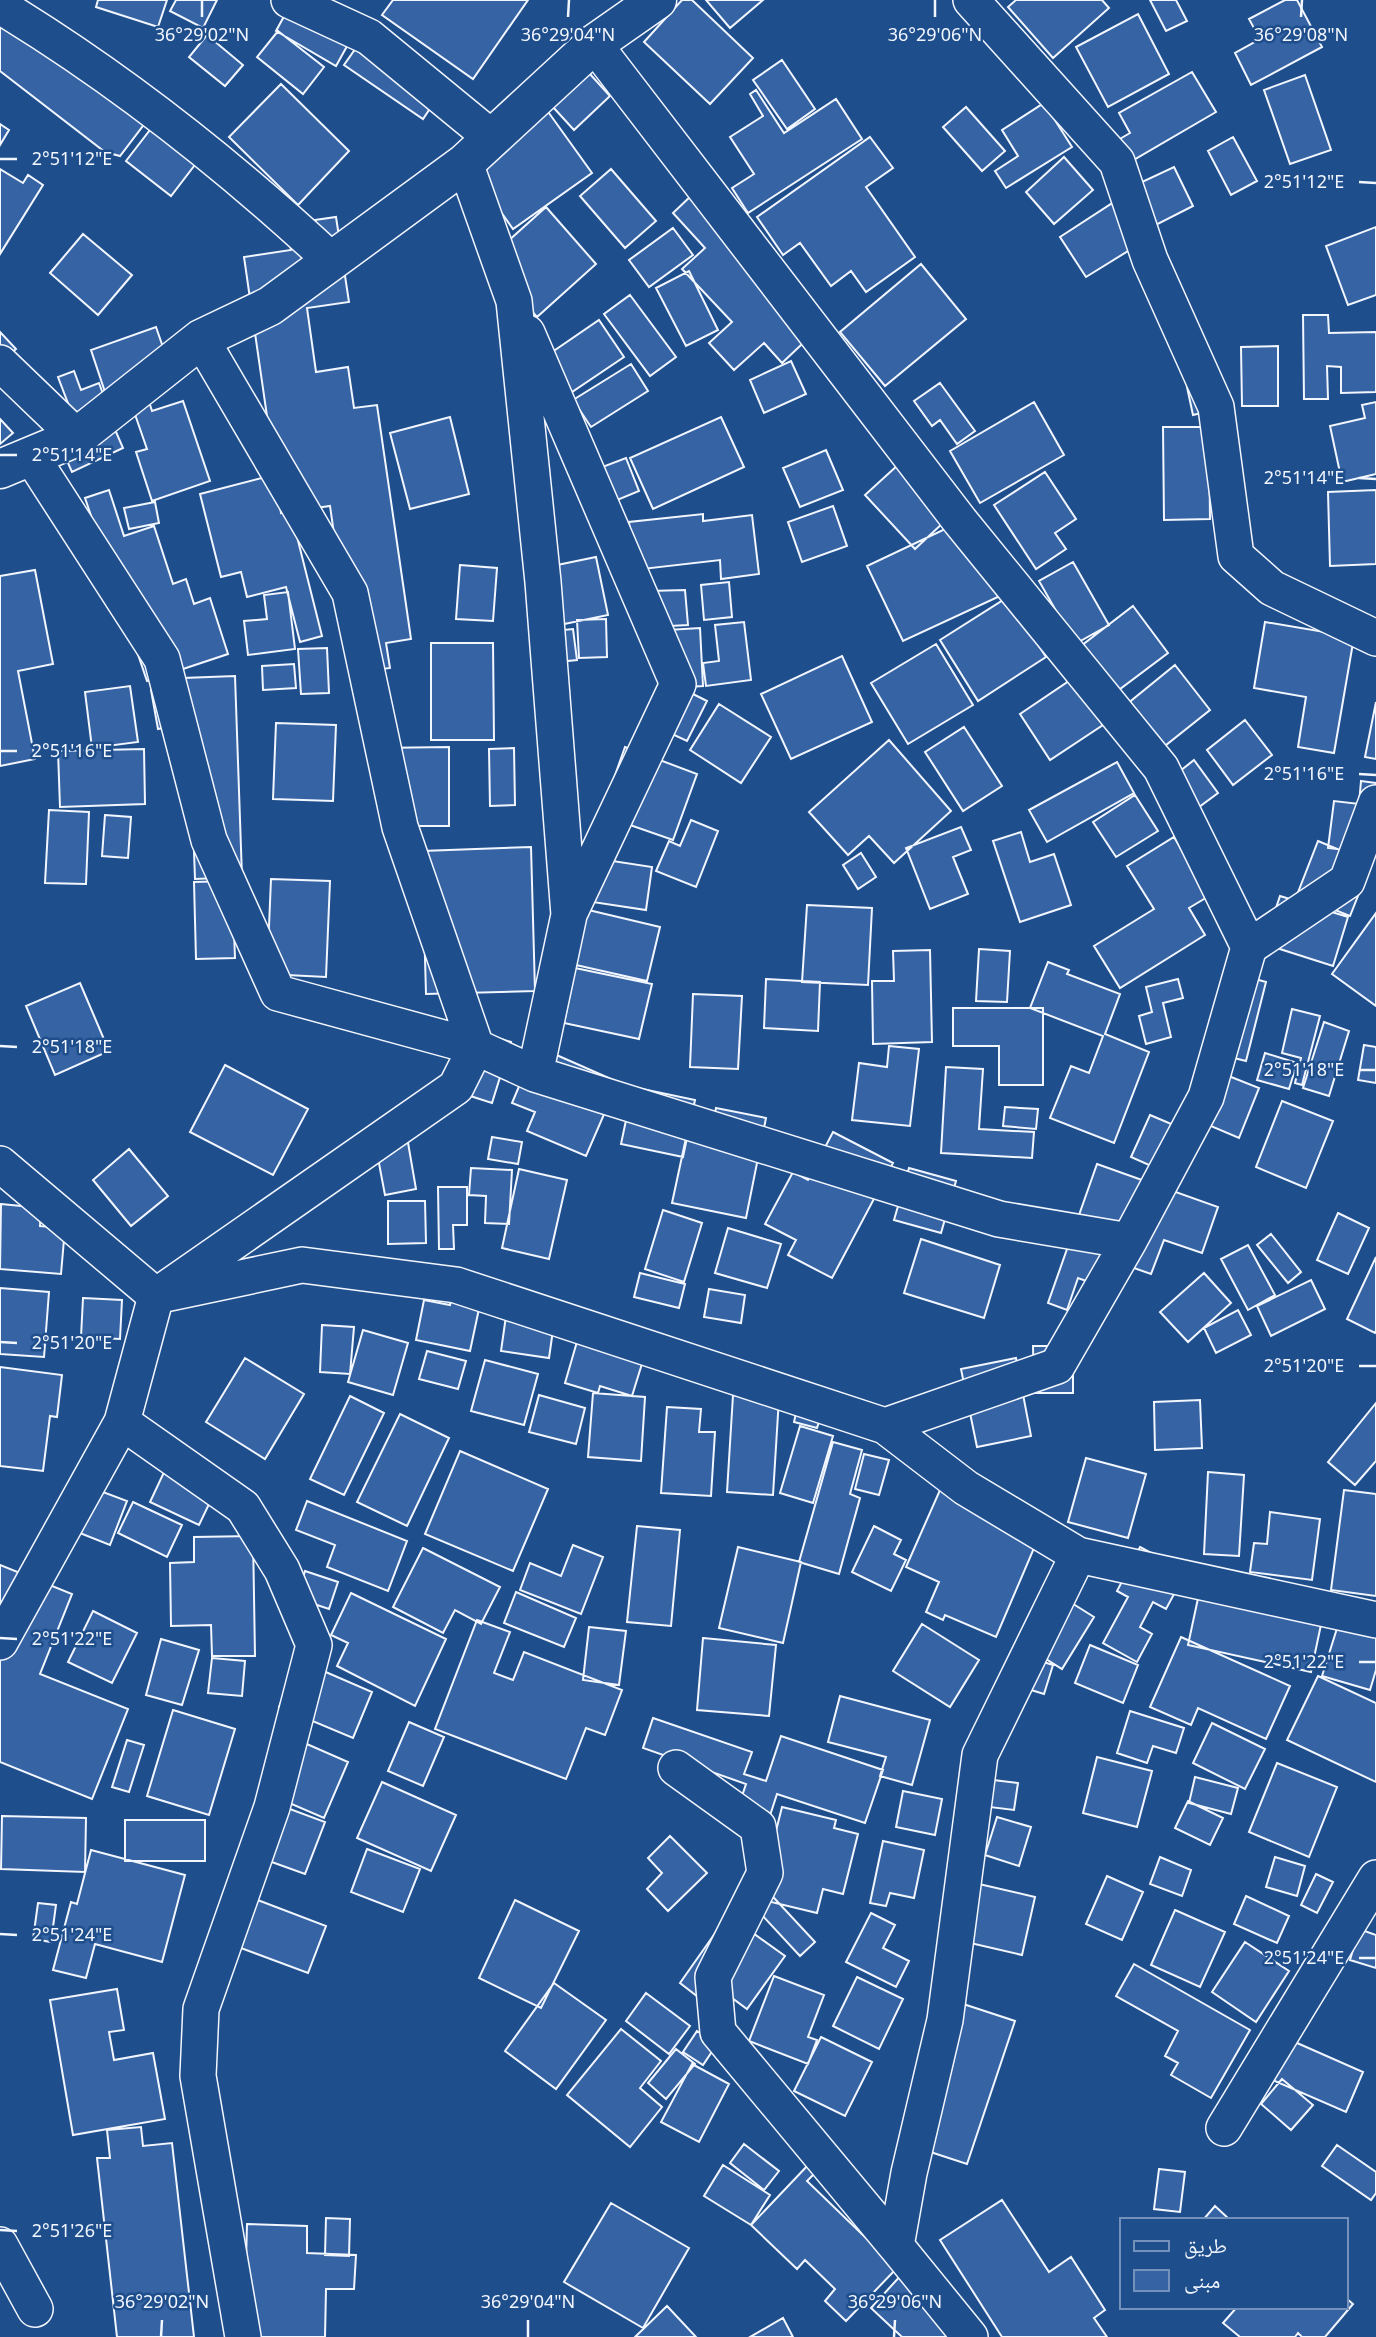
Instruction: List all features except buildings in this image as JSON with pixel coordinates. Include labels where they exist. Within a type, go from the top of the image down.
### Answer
[{"type":"street","points":[[289,0],[369,37],[492,138]]},
{"type":"street","points":[[657,0],[594,44],[465,163],[270,306],[201,339],[76,437],[16,463],[162,659],[209,840],[278,993],[476,1047],[535,1074],[999,1219],[1129,1241]]},
{"type":"street","points":[[971,0],[1117,162],[1150,260],[1216,407],[1236,555],[1272,588],[1376,638]]},
{"type":"street","points":[[0,6],[75,51],[282,215],[332,261]]},
{"type":"street","points":[[594,44],[960,522],[1161,768],[1249,947]]},
{"type":"street","points":[[465,163],[514,301],[678,684],[569,915],[535,1074]]},
{"type":"street","points":[[514,301],[543,582],[569,915]]},
{"type":"street","points":[[0,1642],[122,1422],[156,1296],[456,1087],[476,1047],[400,827],[350,593],[201,339]]},
{"type":"street","points":[[0,363],[76,437]]},
{"type":"street","points":[[885,1426],[1056,1366],[1129,1241],[1206,1097],[1249,947],[1347,881],[1376,803]]},
{"type":"street","points":[[0,1164],[156,1296]]},
{"type":"street","points":[[156,1296],[302,1265],[456,1285],[885,1426],[966,1488],[1078,1555],[1376,1620]]},
{"type":"street","points":[[122,1422],[243,1507],[282,1570],[314,1645],[272,1807],[201,2009],[198,2076],[243,2337]]},
{"type":"street","points":[[896,2246],[909,2173],[945,2020],[981,1755],[1078,1555]]},
{"type":"street","points":[[676,1768],[758,1827],[765,1873],[713,1977],[718,2032],[970,2337]]},
{"type":"street","points":[[1224,2128],[1376,1878]]},
{"type":"street","points":[[0,2245],[35,2309]]}]
